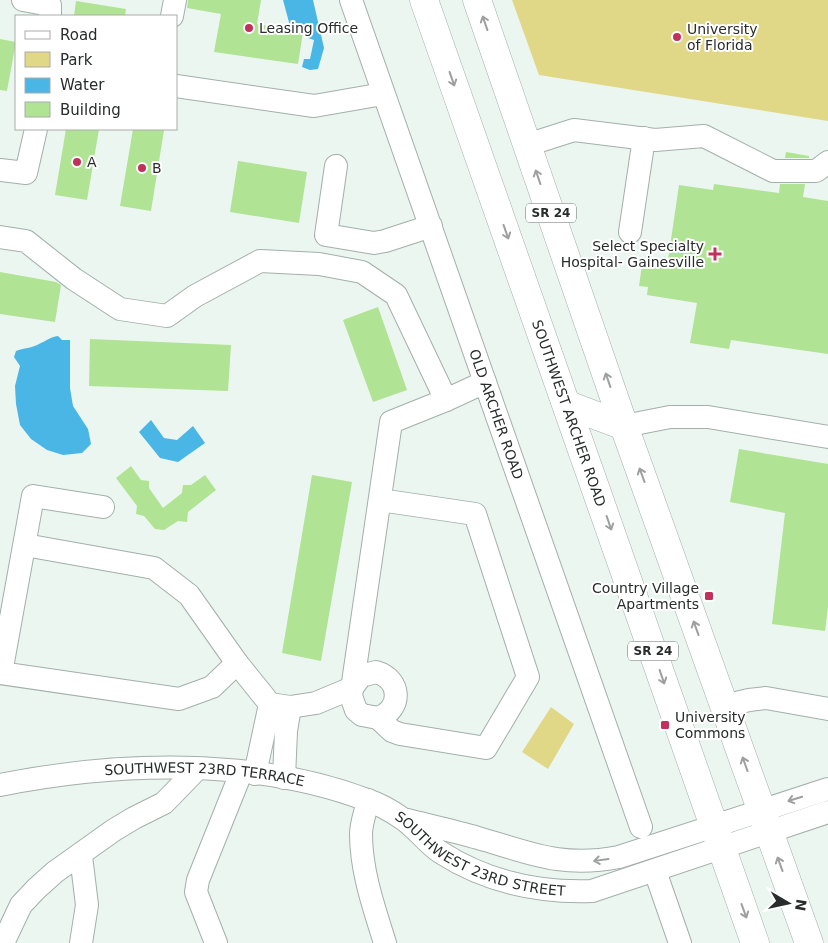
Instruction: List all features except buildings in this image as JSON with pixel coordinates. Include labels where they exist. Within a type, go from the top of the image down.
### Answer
[{"type":"main road","name":"SOUTHWEST ARCHER ROAD","points":[[424,0],[718,836]]},
{"type":"main road","name":"SR 24","points":[[477,0],[624,426],[809,943]]},
{"type":"main road","points":[[568,405],[624,426]]},
{"type":"main road","name":"SR 24","points":[[718,836],[755,943]]},
{"type":"street","points":[[23,0],[50,5],[50,15]]},
{"type":"street","points":[[172,15],[174,0]]},
{"type":"street","name":"OLD ARCHER ROAD","points":[[351,0],[640,828]]},
{"type":"street","points":[[178,86],[314,106],[383,94]]},
{"type":"street","points":[[0,170],[26,173],[36,130]]},
{"type":"street","points":[[527,145],[574,130],[655,140],[704,136],[773,171],[816,171],[828,162]]},
{"type":"street","points":[[630,232],[644,138]]},
{"type":"street","points":[[336,166],[326,234],[374,242],[386,242],[431,226]]},
{"type":"street","points":[[0,237],[26,241],[74,279],[120,309],[167,316],[195,296],[260,261],[319,264],[362,272],[396,295],[446,400]]},
{"type":"street","points":[[280,706],[316,703],[352,688],[361,676],[371,672],[381,674],[391,681],[396,692],[394,706],[390,712],[378,718],[367,718],[356,710],[351,696],[352,688],[380,500],[391,422],[485,382]]},
{"type":"street","points":[[624,426],[670,417],[708,417],[828,437]]},
{"type":"street","points":[[103,507],[33,496],[1,673],[179,699],[212,687],[237,663]]},
{"type":"street","points":[[378,718],[392,731],[400,734],[486,748],[528,677],[475,514],[380,500]]},
{"type":"street","points":[[25,545],[154,568],[189,596],[237,663],[280,706],[284,778]]},
{"type":"street","points":[[724,706],[766,698],[828,708]]},
{"type":"street","points":[[216,943],[196,892],[198,880],[280,706]]},
{"type":"street","name":"SOUTHWEST 23RD TERRACE","points":[[0,785],[88,771],[160,767],[197,769],[284,778],[368,800],[404,820]]},
{"type":"street","points":[[3,943],[21,905],[55,872],[134,818],[164,803],[197,769]]},
{"type":"street","points":[[765,821],[828,789]]},
{"type":"street","points":[[368,800],[361,833],[364,859],[372,903],[385,943]]},
{"type":"street","points":[[765,821],[828,812]]},
{"type":"street","name":"SOUTHWEST 23RD STREET","points":[[404,820],[447,856],[484,875],[534,889],[565,892],[592,891],[655,870],[718,836],[765,821]]},
{"type":"street","name":"SOUTHWEST 23RD STREET","points":[[404,820],[478,838],[549,859],[596,861],[625,855],[674,838],[718,836]]},
{"type":"street","points":[[625,855],[640,828],[674,838]]},
{"type":"street","points":[[81,856],[87,905],[81,943]]},
{"type":"street","points":[[655,870],[680,943]]},
{"type":"green space","name":"University of Florida","points":[[512,0],[828,0],[828,121],[539,75]]},
{"type":"green space","points":[[551,707],[574,724],[548,769],[522,752]]},
{"type":"water","points":[[283,0],[313,0],[324,48],[318,69],[310,70],[302,67],[304,59],[310,59],[314,40],[308,38],[310,29],[290,26]]},
{"type":"water","points":[[58,336],[62,340],[70,340],[70,388],[73,406],[88,429],[91,444],[82,453],[63,455],[47,450],[31,439],[20,425],[15,386],[20,366],[14,357],[16,351]]},
{"type":"water","points":[[151,420],[164,438],[177,440],[193,426],[205,443],[178,462],[160,458],[139,432]]},
{"type":"place","name":"Leasing Office","points":[[249,28]]},
{"type":"place","name":"University of Florida","points":[[677,37]]},
{"type":"place","name":"A","points":[[77,162]]},
{"type":"place","name":"B","points":[[142,168]]},
{"type":"place","name":"Select Specialty Hospital- Gainesville","points":[[715,254]]},
{"type":"place","name":"Country Village Apartments","points":[[709,596]]},
{"type":"place","name":"University Commons","points":[[665,725]]}]
